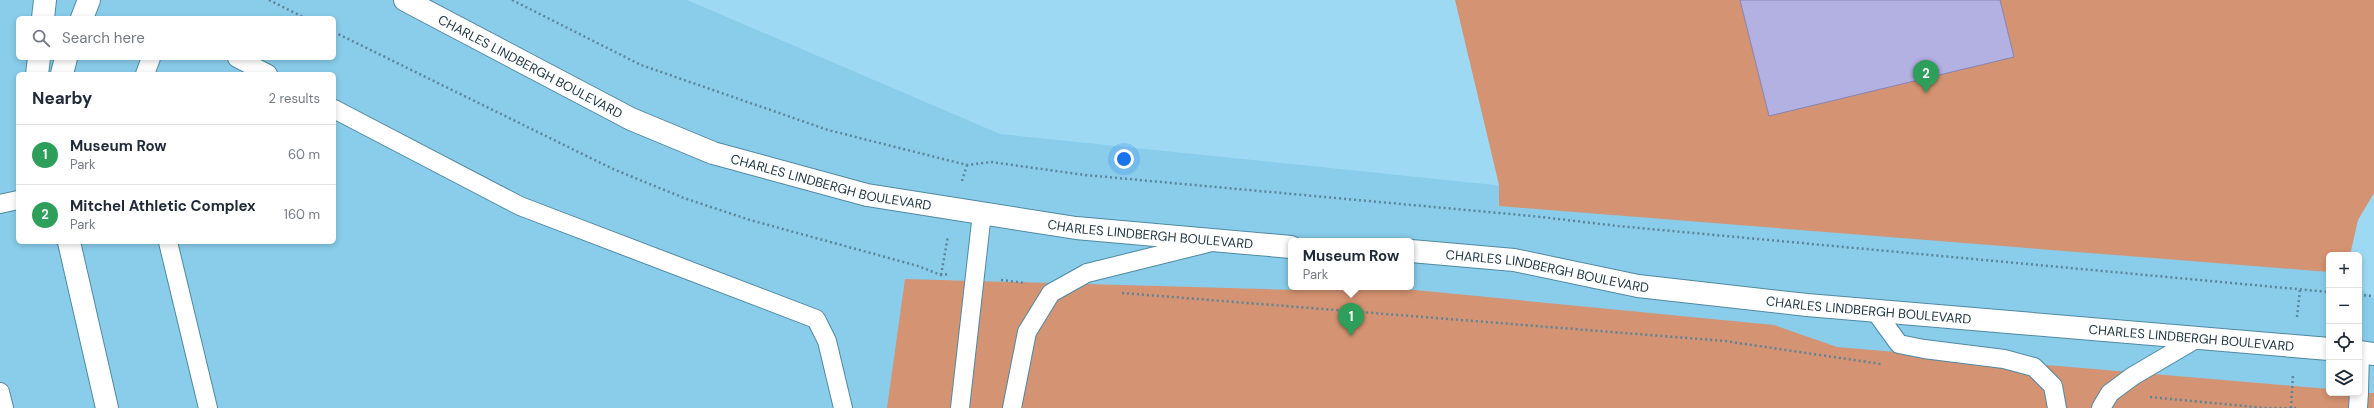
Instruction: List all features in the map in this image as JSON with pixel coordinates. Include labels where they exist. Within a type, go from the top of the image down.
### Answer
[{"type":"street","points":[[43,16],[45,0]]},
{"type":"street","points":[[83,16],[90,0]]},
{"type":"street","name":"CHARLES LINDBERGH BOULEVARD","points":[[405,0],[631,119],[713,152],[867,194],[982,213],[1076,228],[1288,247]]},
{"type":"street","points":[[37,72],[38,60]]},
{"type":"street","points":[[62,72],[66,60]]},
{"type":"street","points":[[69,244],[107,408]]},
{"type":"street","name":"CHARLES LINDBERGH BOULEVARD","points":[[1414,251],[1514,260],[1638,286],[1875,311],[2326,349]]},
{"type":"lane","points":[[146,72],[150,60]]},
{"type":"lane","points":[[241,60],[264,72]]},
{"type":"lane","points":[[336,110],[520,206],[816,320],[827,341],[843,408]]},
{"type":"lane","points":[[0,204],[16,200]]},
{"type":"lane","points":[[960,408],[982,213]]},
{"type":"lane","points":[[1012,408],[1027,332],[1051,293],[1086,273],[1216,241]]},
{"type":"lane","points":[[168,244],[208,408]]},
{"type":"lane","points":[[1875,311],[1899,344],[1924,349],[2004,359],[2034,368],[2053,386],[2057,408]]},
{"type":"lane","points":[[2101,408],[2110,392],[2133,376],[2196,339]]},
{"type":"lane","points":[[2362,369],[2364,353]]},
{"type":"lane","points":[[0,392],[4,408]]},
{"type":"lane","points":[[2358,408],[2359,396]]},
{"type":"path","points":[[269,0],[301,16]]},
{"type":"path","points":[[512,0],[641,65],[828,130],[967,165],[991,162],[1085,175],[2326,292]]},
{"type":"path","points":[[336,33],[613,169],[684,198],[750,220],[918,266],[941,275],[974,274],[999,280],[1063,286]]},
{"type":"path","points":[[1117,293],[1724,341],[1888,365]]},
{"type":"path","points":[[2362,294],[2374,296]]},
{"type":"path","points":[[2110,392],[2265,408],[2296,408]]},
{"type":"shaded area","points":[[0,0],[687,0],[1000,134],[2326,271],[2326,396],[2362,396],[2362,289],[2374,299],[2374,408],[0,408]]},
{"type":"shaded area","points":[[1455,0],[2374,0],[2374,193],[2358,220],[2351,252],[2326,252],[2326,272],[1499,206],[1499,185]]},
{"type":"shaded area","points":[[905,279],[1288,290],[1414,290],[1774,325],[1837,347],[2326,389],[2326,396],[2362,396],[2362,393],[2374,393],[2374,408],[887,408]]},
{"type":"building","points":[[1740,0],[2000,0],[2014,57],[1769,116]]},
{"type":"place","name":"Mitchel Athletic Complex","points":[[1926,93]]},
{"type":"place","name":"Museum Row","points":[[1351,336]]}]
